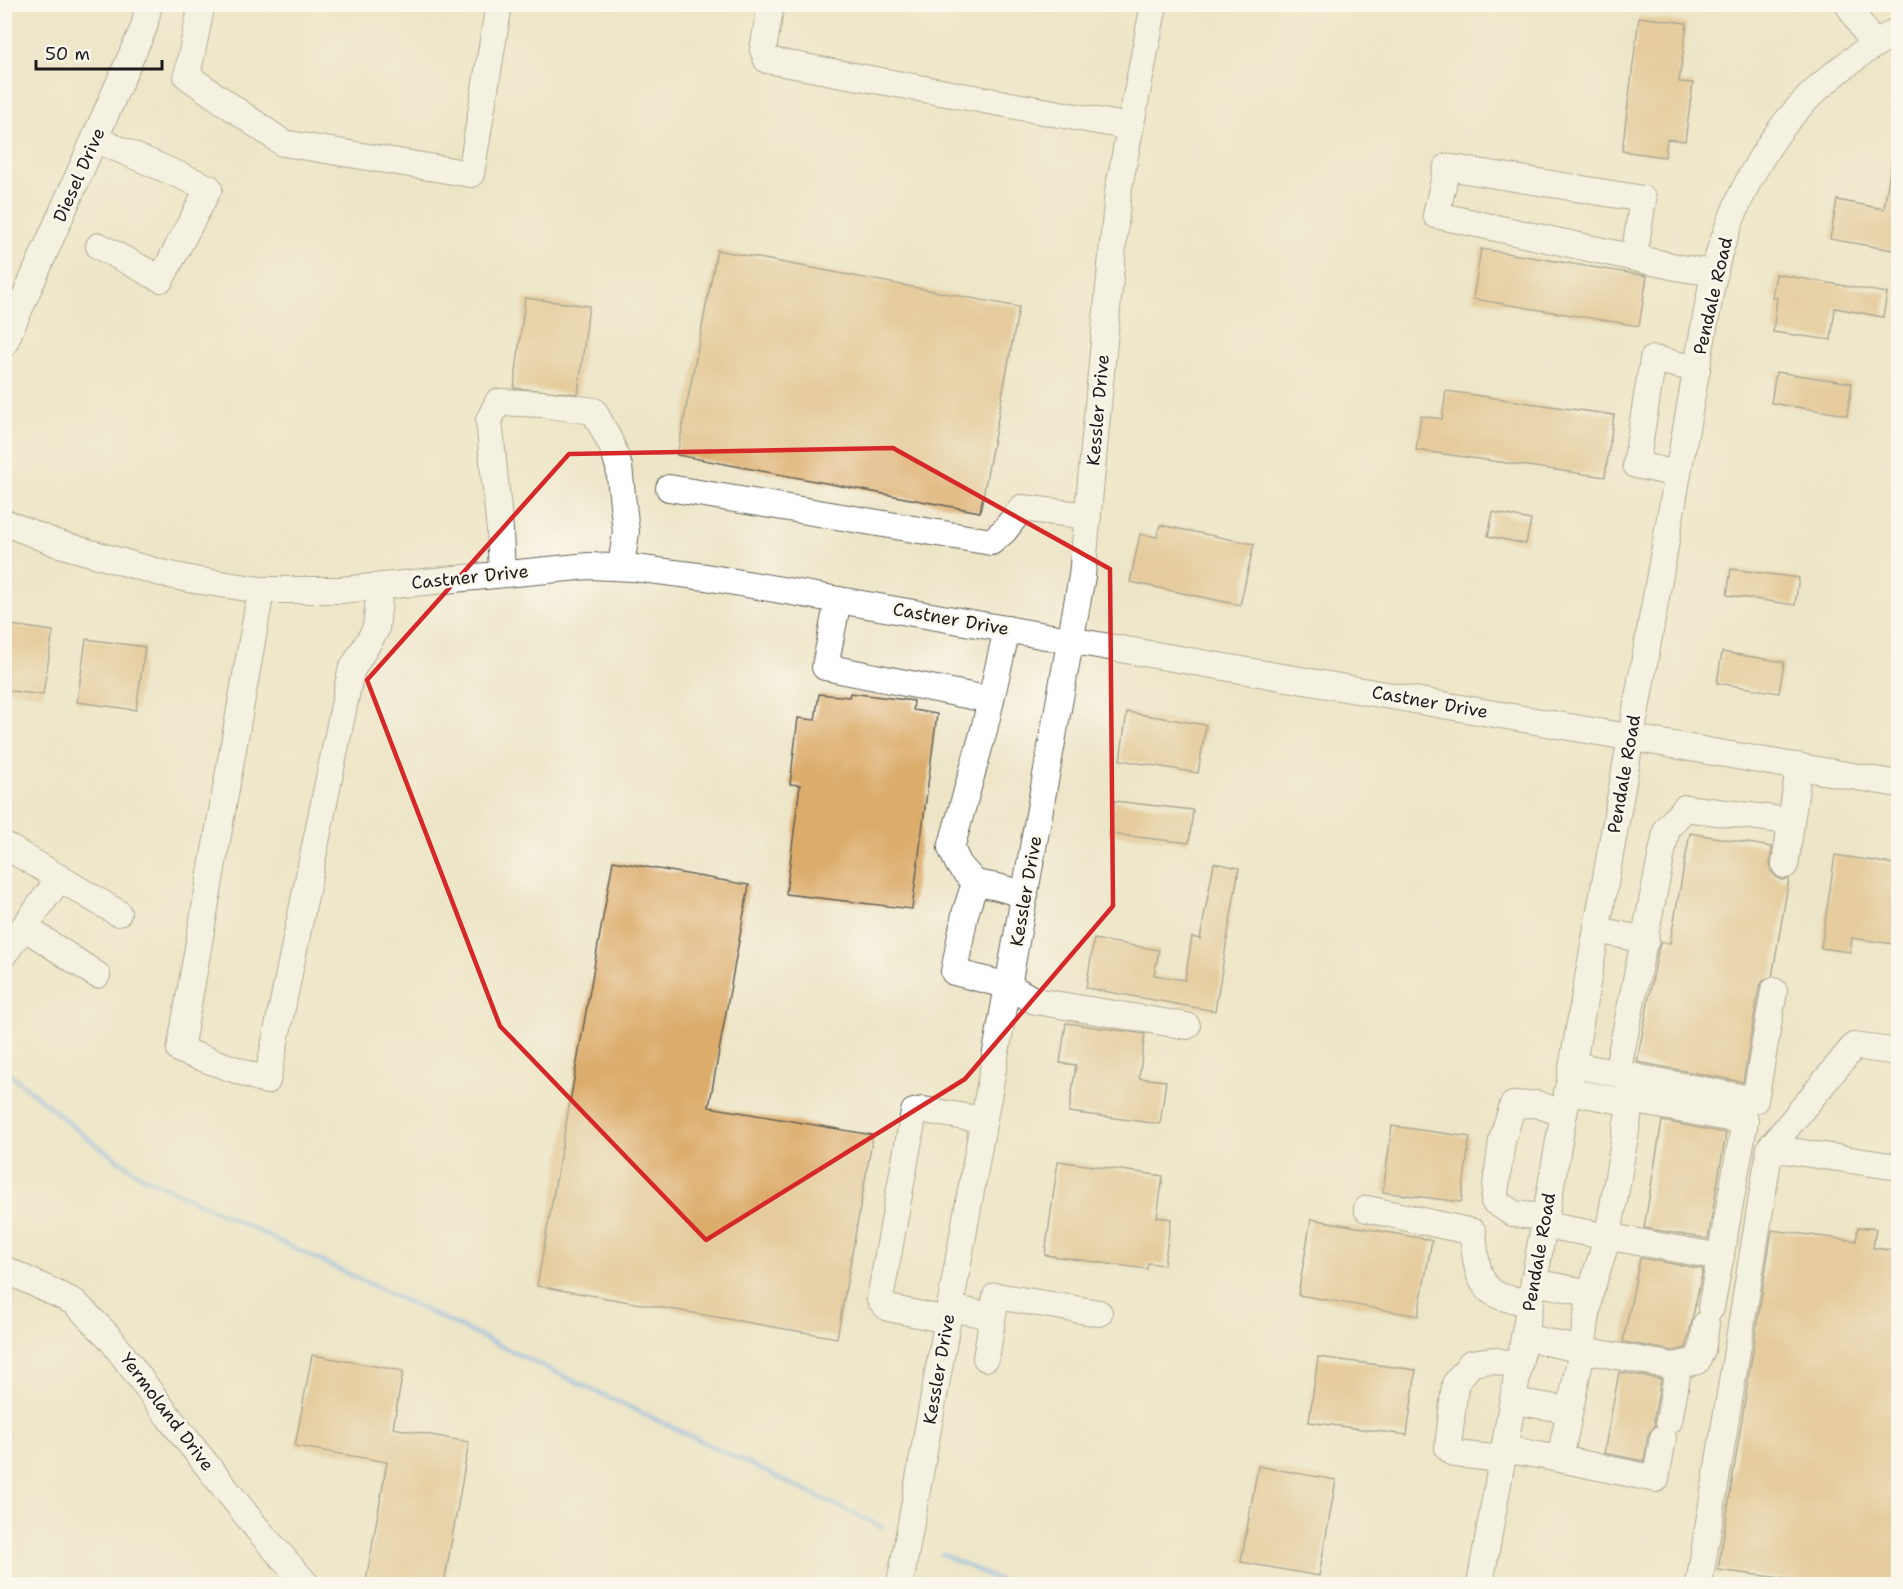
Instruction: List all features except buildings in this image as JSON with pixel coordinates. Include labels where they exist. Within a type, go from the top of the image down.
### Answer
[{"type":"street","name":"Diesel Drive","points":[[4,344],[144,27],[149,4]]},
{"type":"street","points":[[202,4],[187,76],[282,143],[471,174],[499,4]]},
{"type":"street","points":[[771,4],[763,50],[767,60],[1130,127]]},
{"type":"street","name":"Kessler Drive","points":[[900,1584],[1082,576],[1118,192],[1154,4]]},
{"type":"street","points":[[1848,4],[1873,45]]},
{"type":"street","name":"Pendale Road","points":[[1480,1584],[1720,249],[1734,212],[1765,150],[1781,127],[1815,89],[1838,70],[1899,30]]},
{"type":"street","points":[[94,139],[209,188],[160,279],[99,246]]},
{"type":"street","points":[[1634,257],[1643,199],[1447,167],[1436,215],[1634,257],[1715,273]]},
{"type":"street","points":[[1678,474],[1636,465],[1653,359],[1697,369]]},
{"type":"street","points":[[502,573],[489,420],[498,402],[542,404],[594,411],[612,446],[619,467],[626,532],[621,567]]},
{"type":"street","points":[[669,488],[990,542],[1004,531],[1022,508],[1088,516]]},
{"type":"street","name":"Castner Drive","points":[[4,522],[57,543],[161,573],[261,590],[341,590],[565,567],[621,567],[706,577],[1899,784]]},
{"type":"street","points":[[261,590],[180,1050],[267,1081],[351,671],[376,629],[380,587]]},
{"type":"street","points":[[838,600],[825,667],[991,700]]},
{"type":"street","points":[[1007,629],[991,700],[951,848],[959,865],[975,883],[998,886],[1024,895]]},
{"type":"street","points":[[1785,865],[1799,766]]},
{"type":"street","points":[[1617,1073],[1641,954],[1646,940],[1667,828],[1685,808],[1790,820]]},
{"type":"street","points":[[4,845],[118,913]]},
{"type":"street","points":[[4,954],[60,878]]},
{"type":"street","points":[[975,883],[965,914],[954,972],[1009,986],[1035,1001],[1187,1026]]},
{"type":"street","points":[[24,927],[97,975]]},
{"type":"street","points":[[1597,930],[1646,940]]},
{"type":"street","points":[[1572,1065],[1755,1100],[1774,991]]},
{"type":"street","points":[[1704,1579],[1770,1148],[1854,1046],[1899,1052]]},
{"type":"street","points":[[1560,1459],[1582,1350],[1590,1293],[1608,1236],[1631,1100]]},
{"type":"street","points":[[1524,1337],[1674,1366],[1697,1361],[1702,1350],[1721,1257],[1745,1121],[1631,1100],[1513,1106],[1502,1140],[1494,1201],[1514,1214],[1608,1236],[1721,1257]]},
{"type":"street","points":[[984,1120],[923,1110],[914,1112],[880,1299],[888,1308],[992,1316]]},
{"type":"street","points":[[1770,1148],[1899,1167]]},
{"type":"street","points":[[1367,1209],[1473,1232],[1475,1258],[1479,1272],[1492,1293],[1503,1297],[1532,1292],[1590,1293]]},
{"type":"street","name":"Yermoland Drive","points":[[4,1269],[74,1302],[110,1338],[259,1531],[306,1584]]},
{"type":"street","points":[[986,1358],[996,1296],[1099,1313]]},
{"type":"street","points":[[1519,1366],[1492,1360],[1471,1363],[1455,1384],[1448,1448],[1455,1454],[1503,1454],[1560,1459],[1656,1479],[1677,1376],[1674,1366]]},
{"type":"street","points":[[1513,1401],[1569,1410]]},
{"type":"highlighted area","points":[[893,448],[1110,569],[1113,906],[965,1079],[706,1240],[500,1026],[367,680],[569,454]]},
{"type":"waterway","points":[[4,1069],[86,1137],[140,1175],[882,1527]]},
{"type":"waterway","points":[[942,1554],[1007,1584]]}]
